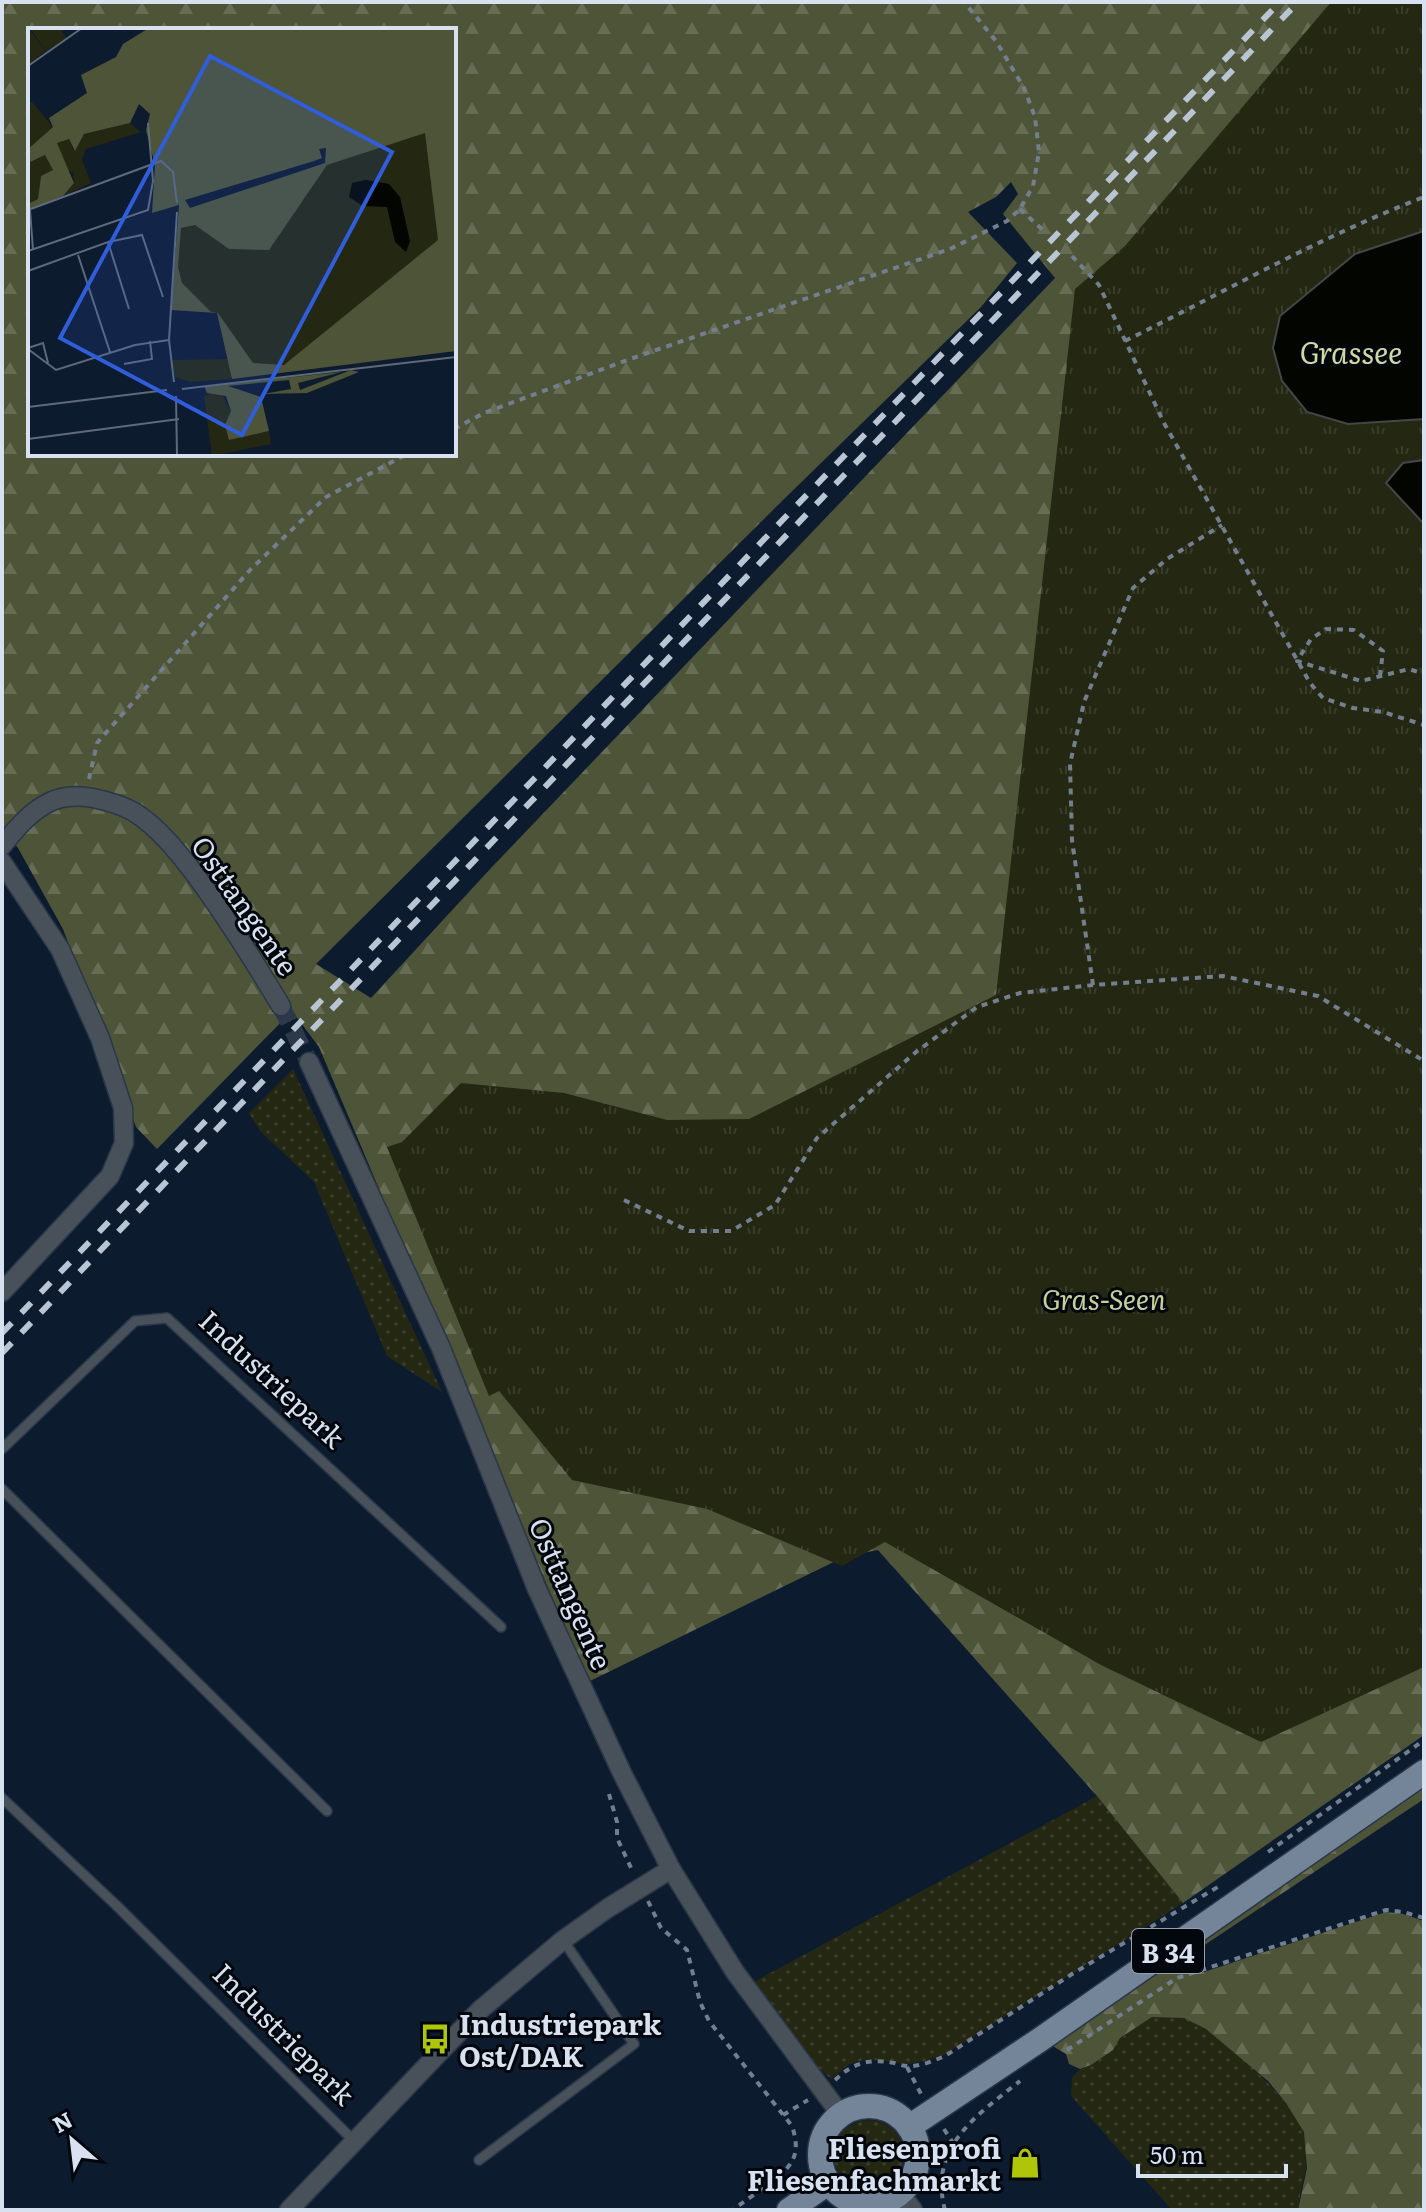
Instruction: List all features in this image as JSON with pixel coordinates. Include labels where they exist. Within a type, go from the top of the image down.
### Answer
[{"type":"main road","name":"B 34","points":[[909,2127],[1041,2039],[1424,1772]]},
{"type":"main road","points":[[870,2106],[899,2116],[909,2127],[919,2155],[907,2202],[854,2202],[828,2183],[820,2154],[830,2126],[841,2115],[855,2108],[870,2106]]},
{"type":"main road","points":[[789,2210],[828,2183]]},
{"type":"street","name":"Osttangente","points":[[2,846],[26,818],[46,804],[62,798],[84,797],[110,802],[133,812],[180,855],[220,908],[281,1006]]},
{"type":"street","points":[[2,862],[60,949],[100,1038],[123,1108],[124,1143],[110,1176],[2,1292]]},
{"type":"street","name":"Osttangente","points":[[309,1062],[441,1348],[537,1589],[622,1773],[671,1869],[735,1972],[841,2115]]},
{"type":"street","name":"Industriepark","points":[[289,2210],[480,2010],[563,1940],[671,1869]]},
{"type":"lane","name":"Industriepark","points":[[2,1449],[135,1321],[167,1318],[501,1627]]},
{"type":"lane","points":[[2,1489],[327,1811]]},
{"type":"lane","name":"Industriepark","points":[[2,1798],[116,1905],[354,2141]]},
{"type":"lane","points":[[479,2160],[634,2044],[563,1940]]},
{"type":"path","points":[[456,428],[484,413],[630,359],[950,249],[1007,221],[1020,209],[1033,186],[1039,152],[1035,117],[1024,88],[996,41],[964,2]]},
{"type":"path","points":[[1125,341],[1298,252],[1369,218],[1424,197]]},
{"type":"path","points":[[1020,209],[1046,233]]},
{"type":"path","points":[[1072,256],[1099,285],[1164,423],[1310,683],[1323,698],[1424,725]]},
{"type":"path","points":[[84,797],[97,743],[250,570],[326,497],[403,456]]},
{"type":"path","points":[[1093,985],[1072,840],[1070,764],[1084,702],[1133,588],[1167,559],[1222,525]]},
{"type":"path","points":[[1297,661],[1311,639],[1326,629],[1354,630],[1383,651],[1380,676]]},
{"type":"path","points":[[1297,661],[1361,681],[1409,669],[1424,674]]},
{"type":"path","points":[[624,1200],[689,1231],[731,1231],[775,1205],[817,1138],[916,1052],[977,1007],[1020,993],[1223,976],[1318,996],[1424,1061]]},
{"type":"path","points":[[1265,1854],[1424,1740]]},
{"type":"path","points":[[733,2210],[790,2167],[796,2147],[795,2136],[783,2115],[822,2091],[850,2067],[872,2061],[907,2066],[929,2063],[945,2056],[1072,1974],[1228,1880]]},
{"type":"path","points":[[1058,2056],[1177,1978],[1386,1910],[1424,1918]]},
{"type":"path","points":[[945,2210],[940,2182],[953,2143],[978,2113],[1021,2080]]},
{"type":"green space","points":[[2,2],[1424,2],[1424,1735],[1183,1903],[1097,1796],[878,1550],[846,1556],[588,1682],[319,1047],[292,1011],[157,1149],[136,1127],[63,929],[18,848],[2,830]],"holes":[[[1011,182],[1018,194],[1003,214],[1055,278],[492,867],[371,998],[316,964],[981,307],[1017,263],[968,212],[996,197]]]},
{"type":"green space","name":"Gras-Seen","points":[[1331,2],[1424,2],[1424,1667],[1261,1742],[1101,1665],[885,1542],[842,1566],[707,1509],[572,1480],[499,1391],[489,1396],[387,1147],[402,1142],[461,1083],[564,1093],[667,1120],[749,1119],[996,995],[1075,289],[1125,246]]},
{"type":"green space","points":[[293,1069],[442,1392],[387,1356],[314,1182],[260,1131],[249,1113]]},
{"type":"green space","points":[[1424,1772],[1424,1799],[1182,1960],[1198,1974],[1386,1912],[1424,1921],[1424,2210],[1298,2210],[1307,2168],[1304,2132],[1268,2081],[1206,2029],[1184,2018],[1152,2017],[1120,2038],[1113,2050],[1080,2069],[1069,2064],[1066,2054],[1041,2039]]},
{"type":"green space","points":[[1097,1796],[1183,1903],[944,2055],[908,2064],[867,2059],[850,2064],[831,2079],[799,2050],[750,1984]]},
{"type":"green space","points":[[1152,2017],[1183,2018],[1213,2034],[1269,2084],[1297,2118],[1304,2131],[1308,2151],[1298,2210],[1172,2210],[1071,2096],[1072,2078],[1080,2069],[1113,2050],[1120,2038]]},
{"type":"green space","points":[[869,2120],[894,2130],[904,2155],[894,2180],[869,2190],[844,2180],[834,2155],[844,2130]]},
{"type":"water","name":"Grassee","points":[[1424,231],[1424,419],[1348,424],[1307,412],[1282,381],[1273,348],[1280,316],[1355,254]]},
{"type":"water","points":[[1424,460],[1424,524],[1386,483],[1403,463]]},
{"type":"tunnel","points":[[281,1006],[309,1062]]},
{"type":"railway","points":[[2,1333],[1280,2]]},
{"type":"railway","points":[[2,1353],[1298,2]]},
{"type":"place","name":"Industriepark Ost/DAK","points":[[435,2039]]},
{"type":"place","name":"Fliesenprofi Fliesenfachmarkt","points":[[1025,2163]]}]
